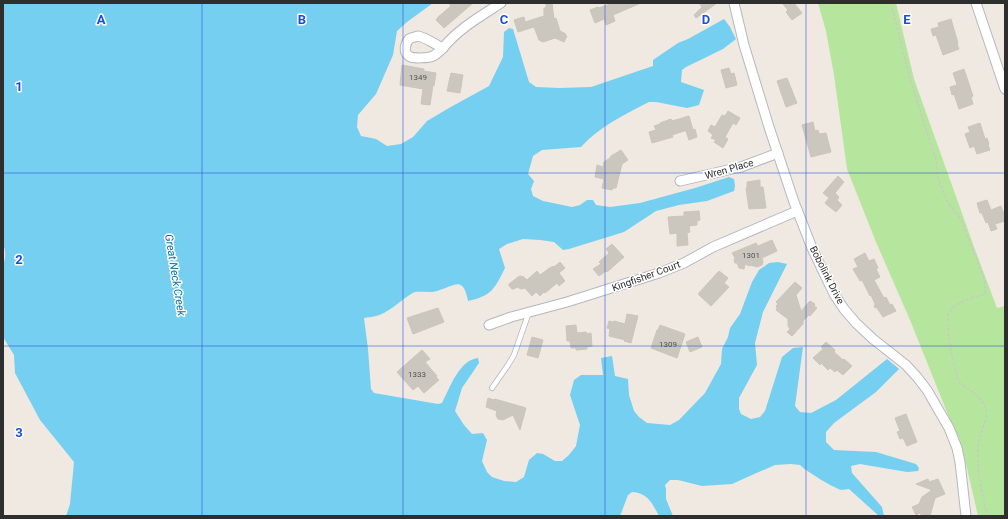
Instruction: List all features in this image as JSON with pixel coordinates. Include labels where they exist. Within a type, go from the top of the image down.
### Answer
[{"type":"street","points":[[443,48],[447,42],[470,24],[501,3]]},
{"type":"street","name":"Bobolink Drive","points":[[734,3],[744,45],[778,154],[797,211],[815,255],[834,294],[844,309],[873,339],[906,365],[917,377],[927,390],[949,428],[957,448],[960,462],[966,516]]},
{"type":"street","points":[[976,3],[1005,89]]},
{"type":"street","name":"Wren Place","points":[[680,182],[741,167],[778,154]]},
{"type":"street","name":"Kingfisher Court","points":[[489,325],[659,273],[684,263],[720,244],[797,211]]},
{"type":"lane","points":[[492,388],[514,355],[529,312]]},
{"type":"path","points":[[891,3],[910,79],[936,160],[938,178],[948,203],[961,219],[986,289],[982,295],[955,305],[950,310],[947,325],[956,375],[960,384],[976,394],[985,405],[986,412],[978,445],[978,458],[980,481],[987,516]]},
{"type":"green space","points":[[818,3],[896,3],[914,79],[974,247],[997,308],[1005,306],[1005,516],[978,516],[967,468],[959,442],[847,169],[834,75],[826,31]]},
{"type":"water","name":"Great Neck Creek","points":[[3,3],[433,3],[397,31],[393,55],[376,94],[358,115],[357,127],[361,136],[376,139],[387,146],[401,144],[413,137],[427,121],[489,86],[503,57],[504,32],[509,28],[513,29],[529,82],[536,87],[591,87],[653,66],[653,60],[678,43],[724,19],[736,39],[723,49],[682,70],[681,82],[704,90],[699,105],[687,108],[649,102],[604,127],[581,147],[542,150],[533,156],[528,174],[534,181],[531,189],[533,196],[543,201],[572,207],[580,205],[587,200],[593,200],[596,205],[610,207],[640,203],[729,177],[734,179],[734,191],[707,201],[679,205],[656,211],[624,232],[569,249],[563,250],[554,242],[540,240],[523,239],[507,244],[499,249],[505,268],[495,286],[488,294],[468,301],[464,288],[457,284],[434,292],[415,292],[384,313],[364,318],[371,389],[374,393],[438,404],[442,403],[460,369],[471,360],[478,358],[479,363],[462,388],[455,411],[472,434],[483,433],[487,440],[482,461],[487,472],[492,477],[504,481],[516,482],[524,477],[529,460],[537,453],[543,454],[555,461],[562,461],[576,446],[580,425],[570,395],[574,380],[581,375],[603,375],[601,358],[612,356],[615,376],[628,379],[629,395],[634,411],[639,417],[647,423],[670,425],[679,420],[705,393],[721,364],[722,349],[728,337],[730,328],[740,314],[752,282],[759,270],[769,263],[778,262],[787,264],[763,312],[755,343],[757,365],[739,398],[739,409],[741,414],[751,419],[760,417],[765,411],[782,357],[793,348],[803,347],[795,406],[800,412],[811,413],[836,400],[887,359],[899,369],[876,392],[834,423],[826,432],[826,442],[834,450],[876,452],[916,464],[919,468],[918,471],[907,472],[860,464],[851,466],[852,473],[882,507],[884,516],[879,516],[849,489],[839,489],[800,465],[791,464],[775,465],[732,484],[702,486],[678,480],[670,480],[665,485],[666,499],[673,516],[659,516],[652,503],[646,497],[642,494],[632,492],[628,495],[620,516],[66,516],[70,504],[74,462],[40,420],[15,373],[14,355],[3,337],[3,265],[5,260],[5,249],[3,244]]},
{"type":"building","points":[[448,3],[473,3],[444,28],[436,20],[451,6]]},
{"type":"building","points":[[552,3],[554,19],[556,18],[560,31],[567,36],[564,42],[555,38],[543,42],[539,40],[534,27],[518,32],[514,20],[524,17],[525,22],[544,16],[544,8],[546,8],[546,4]]},
{"type":"building","points":[[613,3],[641,3],[613,15],[615,21],[606,25],[604,19],[595,23],[590,10]]},
{"type":"building","points":[[699,3],[717,3],[696,18],[694,15],[702,7]]},
{"type":"building","points":[[782,3],[794,3],[802,13],[792,20],[786,12],[788,10]]},
{"type":"building","points":[[951,19],[959,49],[943,55],[936,35],[933,36],[931,29],[939,27],[938,23]]},
{"type":"building","points":[[402,65],[436,73],[430,105],[421,104],[423,89],[400,85]]},
{"type":"building","points":[[729,68],[731,74],[734,73],[737,85],[726,88],[721,70]]},
{"type":"building","points":[[964,69],[973,96],[971,97],[973,104],[959,109],[950,87],[957,85],[953,73]]},
{"type":"building","points":[[451,73],[463,75],[460,93],[447,91]]},
{"type":"building","points":[[787,78],[797,103],[786,107],[777,81]]},
{"type":"building","points":[[728,111],[740,118],[736,125],[733,123],[725,137],[728,139],[723,148],[714,142],[716,140],[711,138],[713,135],[708,131],[711,125],[715,127],[722,115],[725,116]]},
{"type":"building","points":[[689,116],[693,130],[695,129],[697,137],[689,140],[686,131],[684,131],[672,135],[673,137],[652,143],[649,132],[656,130],[654,126],[671,119],[672,121]]},
{"type":"building","points":[[813,122],[815,131],[818,130],[819,134],[826,133],[831,152],[811,157],[802,125]]},
{"type":"building","points":[[980,123],[985,139],[987,138],[990,150],[977,154],[974,146],[970,148],[965,134],[970,132],[968,127]]},
{"type":"building","points":[[621,150],[628,160],[622,164],[616,188],[613,188],[612,190],[602,188],[604,179],[595,177],[597,165],[603,167],[604,162]]},
{"type":"building","points":[[838,176],[844,182],[835,193],[839,197],[837,200],[842,205],[836,212],[825,203],[829,198],[823,193]]},
{"type":"building","points":[[760,180],[760,187],[763,187],[766,208],[749,209],[746,188],[747,182]]},
{"type":"building","points":[[987,200],[991,210],[1001,206],[1003,212],[1005,211],[1005,221],[995,224],[997,229],[991,231],[988,222],[986,223],[982,213],[980,213],[977,203]]},
{"type":"building","points":[[699,211],[700,220],[697,221],[697,225],[689,226],[690,232],[687,233],[688,245],[677,246],[677,233],[670,234],[668,217],[684,216],[684,212]]},
{"type":"building","points":[[772,240],[777,251],[762,258],[762,265],[757,267],[745,264],[744,269],[739,268],[737,263],[735,263],[735,258],[732,253],[756,243],[758,246]]},
{"type":"building","points":[[612,244],[624,257],[607,272],[606,271],[599,276],[593,269],[601,264],[599,262],[609,253],[606,249]]},
{"type":"building","points":[[865,253],[869,261],[874,259],[878,268],[876,269],[880,277],[874,280],[884,298],[886,297],[890,305],[892,304],[896,311],[883,317],[877,308],[874,307],[875,304],[871,295],[870,296],[862,280],[860,281],[853,269],[858,267],[854,259]]},
{"type":"building","points":[[560,262],[565,268],[559,273],[565,281],[559,286],[557,283],[540,296],[536,292],[532,296],[525,288],[521,289],[517,287],[512,289],[509,286],[509,284],[520,276],[527,280],[537,271],[540,275]]},
{"type":"building","points":[[719,271],[728,278],[724,283],[729,287],[711,306],[698,294]]},
{"type":"building","points":[[795,282],[802,288],[796,295],[801,311],[810,301],[815,304],[814,306],[817,308],[803,321],[803,324],[792,336],[787,332],[790,329],[788,326],[788,319],[776,310],[776,306],[778,304],[776,302]]},
{"type":"building","points":[[438,308],[444,322],[413,334],[407,318]]},
{"type":"building","points":[[627,314],[638,316],[631,343],[609,336],[610,329],[607,328],[609,321],[625,324]]},
{"type":"building","points":[[576,325],[577,333],[591,333],[592,346],[587,347],[587,349],[576,350],[576,348],[571,348],[570,341],[567,341],[566,326]]},
{"type":"building","points":[[660,325],[685,334],[677,358],[651,348]]},
{"type":"building","points":[[532,337],[543,340],[538,358],[527,355]]},
{"type":"building","points":[[698,337],[702,347],[690,352],[686,342]]},
{"type":"building","points":[[826,342],[835,350],[834,352],[852,366],[843,375],[837,370],[835,372],[830,368],[828,370],[813,358],[823,349],[821,347]]},
{"type":"building","points":[[422,350],[430,359],[425,362],[439,380],[424,393],[418,386],[413,390],[397,372]]},
{"type":"building","points":[[488,398],[526,408],[520,430],[513,415],[503,420],[498,419],[496,415],[497,411],[486,407]]},
{"type":"building","points":[[906,414],[917,442],[907,446],[903,438],[900,439],[897,432],[900,431],[895,418]]},
{"type":"building","points":[[928,479],[929,482],[938,479],[945,494],[935,498],[930,516],[922,516],[920,513],[916,515],[912,507],[919,504],[922,497],[932,490],[916,484]]}]
